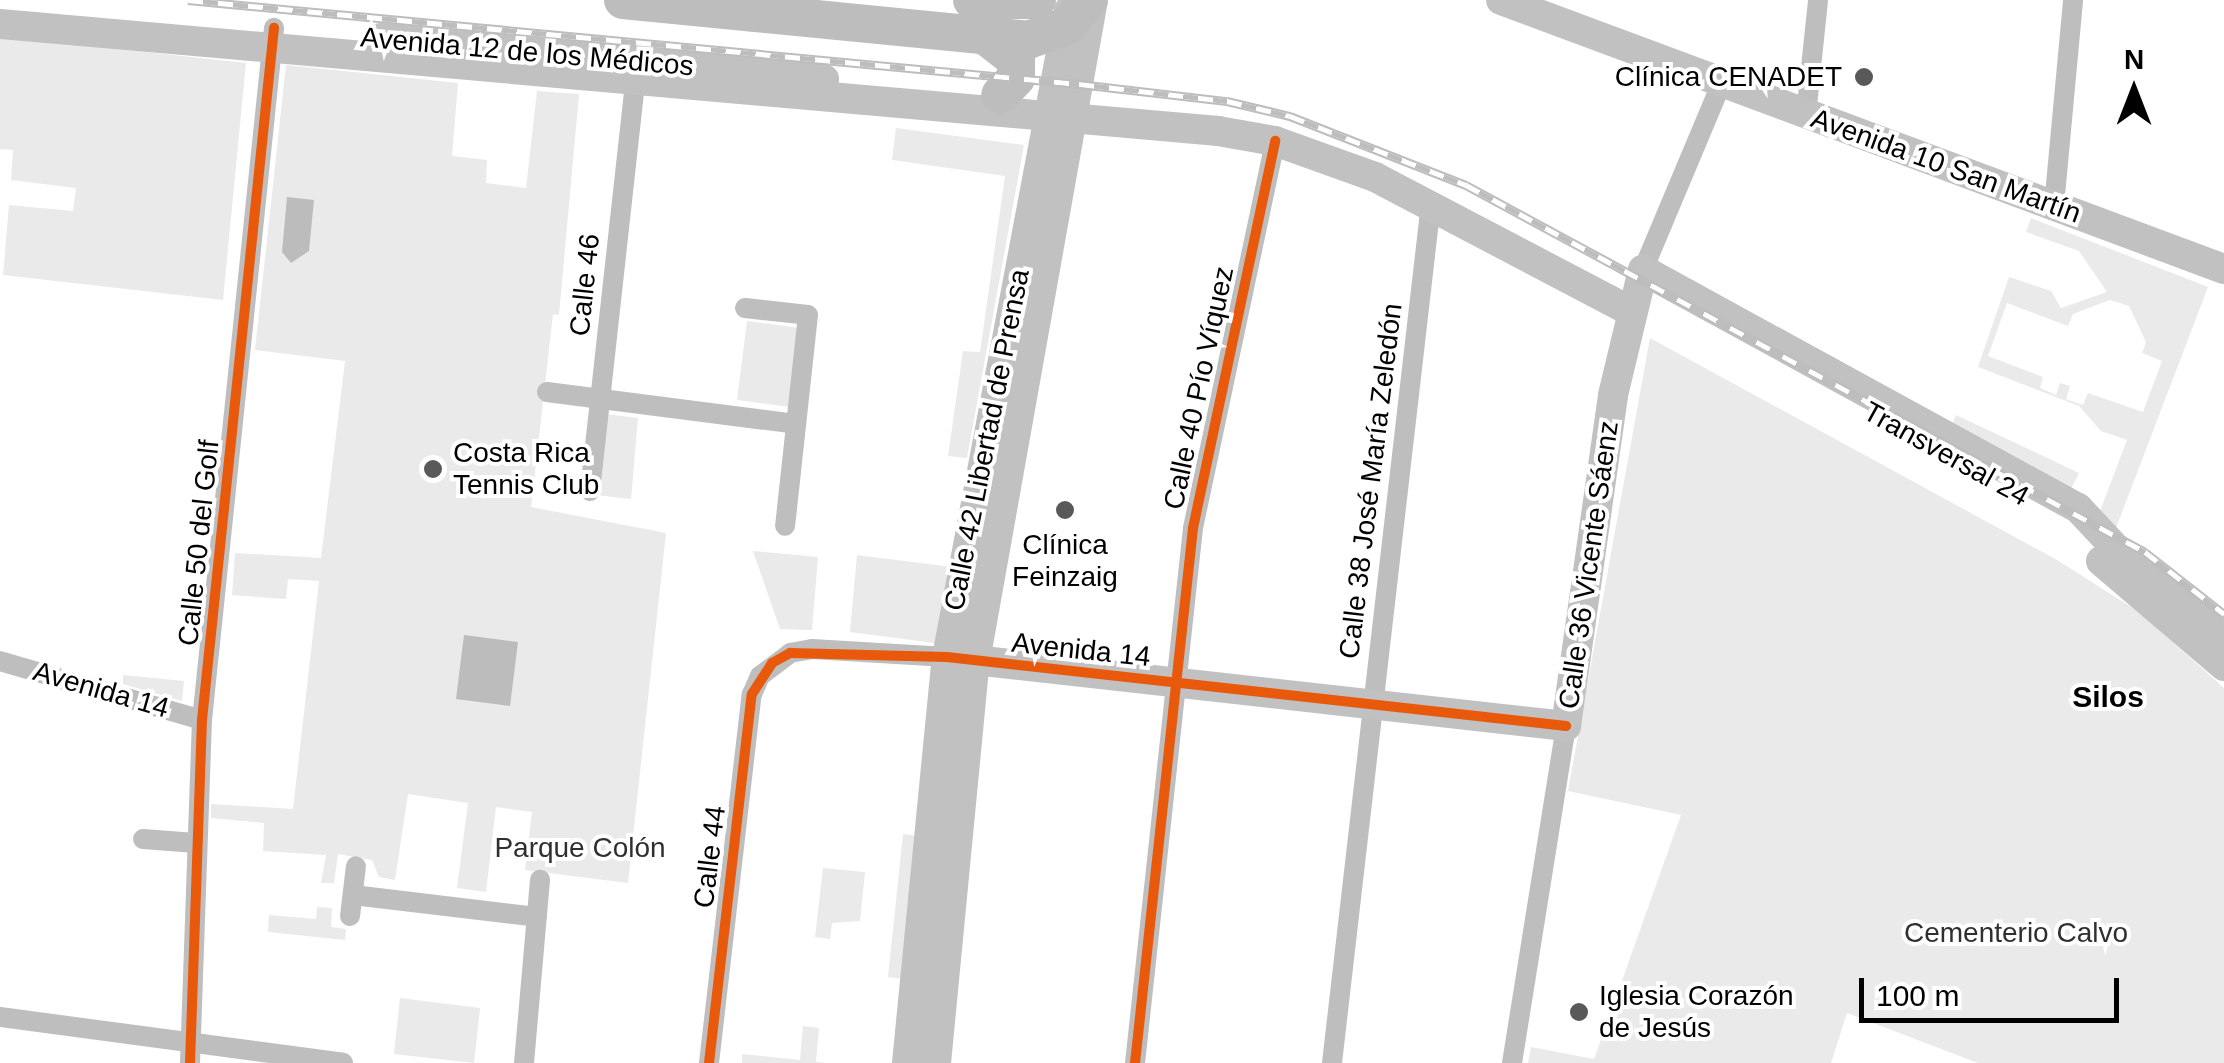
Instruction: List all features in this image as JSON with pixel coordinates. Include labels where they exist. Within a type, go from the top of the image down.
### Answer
[{"type":"highway","points":[[623,0],[1035,40],[1080,7]]},
{"type":"highway","points":[[972,0],[1037,0]]},
{"type":"highway","points":[[988,38],[1016,60],[1016,78],[1000,95]]},
{"type":"main road","name":"Avenida 10 San Martín","points":[[1500,0],[1558,10],[1722,82],[2224,270]]},
{"type":"main road","name":"Avenida 12 de los Médicos","points":[[0,4],[635,84],[1059,113],[1190,127],[1274,142],[1636,288]]},
{"type":"main road","name":"Calle 42 Libertad de Prensa","points":[[906,1063],[996,375],[1059,113],[1080,7]]},
{"type":"main road","name":"Avenida 12 de los Médicos","points":[[0,24],[273,39],[1000,95],[1059,113]]},
{"type":"main road","name":"Transversal 24","points":[[1636,288],[2078,508],[2125,558],[2224,635]]},
{"type":"main road","name":"Transversal 24","points":[[1636,288],[2066,521],[2112,573],[2224,666]]},
{"type":"main road","name":"Calle 36 Vicente Sáenz","points":[[1566,726],[1636,288]]},
{"type":"main road","name":"Calle 42 Libertad de Prensa","points":[[936,1063],[961,659]]},
{"type":"main road","name":"Avenida 14","points":[[961,659],[1566,726]]},
{"type":"street","points":[[1806,114],[1818,0]]},
{"type":"street","points":[[2054,206],[2073,0]]},
{"type":"street","name":"Calle 50 del Golf","points":[[191,1054],[202,720],[273,39]]},
{"type":"street","name":"Calle 36 Vicente Sáenz","points":[[1636,288],[1722,82]]},
{"type":"street","name":"Calle 46","points":[[590,491],[635,84]]},
{"type":"street","name":"Calle 40 Pío Víquez","points":[[1135,1063],[1194,528],[1274,142]]},
{"type":"street","name":"Calle 38 José María Zeledón","points":[[1332,1063],[1431,203]]},
{"type":"street","points":[[745,308],[808,316],[785,526]]},
{"type":"street","points":[[548,392],[796,424]]},
{"type":"street","name":"Avenida 14","points":[[772,663],[812,649],[961,659]]},
{"type":"street","name":"Avenida 14","points":[[0,661],[202,720]]},
{"type":"street","name":"Calle 44","points":[[709,1063],[752,694],[772,663]]},
{"type":"street","name":"Calle 36 Vicente Sáenz","points":[[1512,1063],[1566,726]]},
{"type":"street","points":[[143,839],[196,843]]},
{"type":"street","points":[[356,866],[352,905],[537,917]]},
{"type":"street","points":[[524,1063],[540,880]]},
{"type":"street","points":[[0,1017],[191,1054],[343,1063]]},
{"type":"green space","points":[[0,36],[246,63],[223,300],[3,275],[9,205],[73,211],[76,188],[11,180],[13,150],[0,149]]},
{"type":"green space","name":"Costa Rica Tennis Club","points":[[286,65],[458,83],[452,156],[487,160],[486,183],[526,188],[537,91],[579,94],[559,315],[553,314],[531,507],[666,533],[628,883],[525,870],[532,812],[496,807],[486,892],[457,888],[468,803],[408,794],[395,880],[379,877],[372,860],[338,854],[334,883],[321,883],[326,855],[263,851],[264,823],[211,818],[211,804],[293,809],[319,581],[288,579],[286,599],[232,595],[235,553],[321,558],[345,361],[255,350]]},
{"type":"green space","points":[[896,128],[1024,145],[967,458],[948,456],[963,351],[980,352],[1005,176],[892,160]]},
{"type":"green space","points":[[2031,218],[2208,287],[2116,528],[2097,519],[2127,440],[2101,431],[2079,406],[1978,367],[2009,277],[2051,291],[2061,308],[2107,292],[2079,251],[2026,232]],"holes":[[[2110,300],[2129,306],[2146,342],[2142,353],[2162,361],[2143,412],[2088,393],[2083,405],[2066,399],[2070,386],[2060,383],[2056,395],[2040,388],[2043,377],[1988,356],[2007,303],[2068,326],[2073,314]]]},
{"type":"green space","points":[[747,321],[800,328],[790,407],[737,400]]},
{"type":"green space","name":"Cementerio Calvo","points":[[1650,338],[2057,560],[2139,612],[2224,688],[2224,1063],[1978,1063],[1847,1013],[1831,1063],[1528,1063],[1531,1047],[1594,1059],[1681,815],[1568,791]]},
{"type":"green space","points":[[605,414],[638,418],[631,499],[596,495]]},
{"type":"green space","points":[[1956,415],[2079,473],[2067,497],[1949,432]]},
{"type":"green space","points":[[753,551],[818,557],[812,630],[780,629]]},
{"type":"green space","points":[[857,555],[952,567],[942,644],[850,632]]},
{"type":"green space","points":[[123,675],[184,681],[182,701],[123,684]]},
{"type":"green space","points":[[903,834],[917,836],[904,979],[888,977]]},
{"type":"green space","points":[[823,868],[865,872],[860,921],[832,923],[830,939],[815,937]]},
{"type":"green space","points":[[317,907],[332,908],[331,927],[346,929],[345,940],[268,932],[269,915],[316,919]]},
{"type":"green space","points":[[400,998],[480,1008],[474,1063],[394,1054]]},
{"type":"green space","points":[[803,1026],[819,1028],[816,1062],[827,1063],[742,1063],[742,1054],[800,1060]]},
{"type":"shaded area","points":[[287,197],[314,200],[309,251],[291,263],[282,252]]},
{"type":"shaded area","points":[[464,635],[518,642],[510,706],[456,699]]},
{"type":"railway","points":[[188,0],[1079,84],[1227,101],[1290,116],[1466,185],[2145,552],[2224,614]]},
{"type":"cycle path","points":[[190,1063],[202,720],[274,28]]},
{"type":"cycle path","points":[[1135,1063],[1193,528],[1275,141]]},
{"type":"cycle path","points":[[709,1063],[752,694],[772,663],[790,653],[947,657],[1566,726]]},
{"type":"place","name":"Clínica CENADET","points":[[1864,77]]},
{"type":"place","name":"Costa Rica Tennis Club","points":[[433,469]]},
{"type":"place","name":"Clínica Feinzaig","points":[[1065,510]]},
{"type":"place","name":"Iglesia Corazón de Jesús","points":[[1579,1012]]},
{"type":"district","name":"Silos","points":[[2108,697]]},
{"type":"park label","name":"Parque Colón","points":[[580,848]]}]
